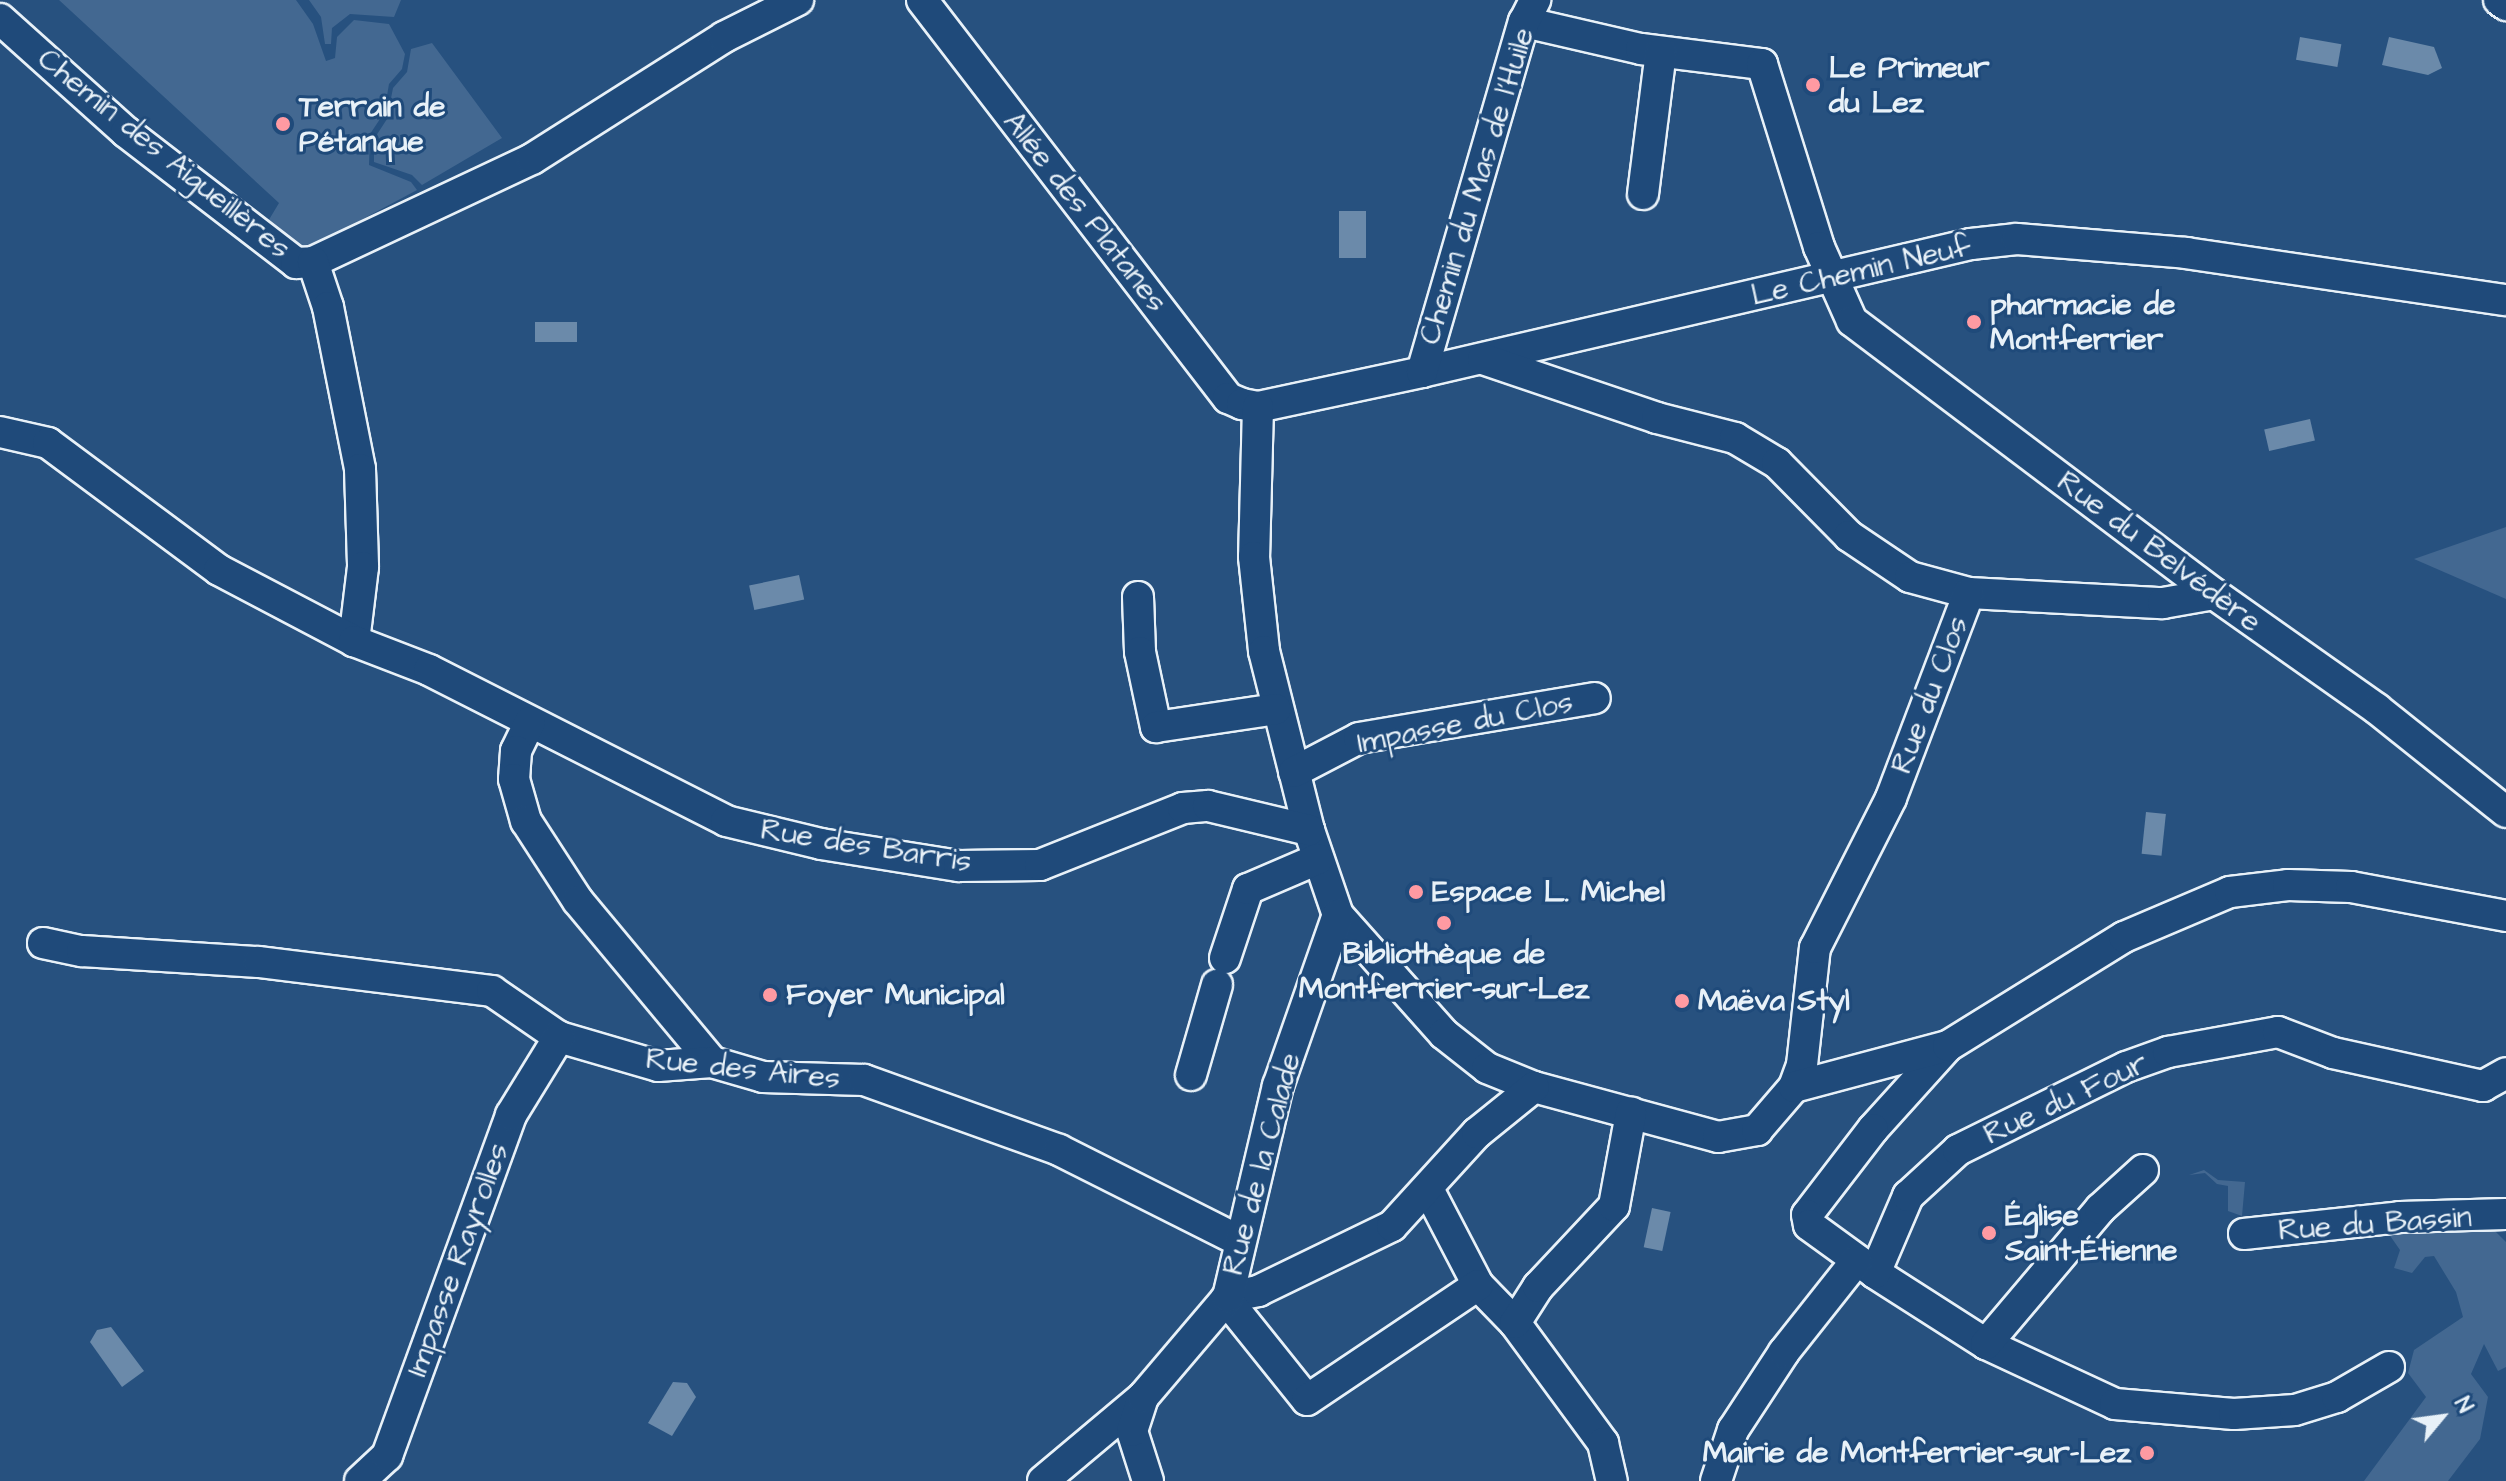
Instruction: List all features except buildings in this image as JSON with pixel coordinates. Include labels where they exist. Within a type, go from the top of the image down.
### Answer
[{"type":"street","name":"Chemin des Aigueillères","points":[[0,19],[240,224],[286,259],[313,262],[532,159],[724,37],[798,0]]},
{"type":"street","name":"Allée des Platanes","points":[[922,0],[1228,398],[1258,407]]},
{"type":"street","points":[[2499,0],[2506,5]]},
{"type":"street","points":[[1530,11],[1661,52],[1643,194]]},
{"type":"street","name":"Chemin du Mas de l'Huile","points":[[1422,372],[1530,11]]},
{"type":"street","name":"Rue du Belvédère","points":[[1661,52],[1762,64],[1830,277],[1852,321],[2214,594],[2377,709],[2506,812]]},
{"type":"street","name":"Le Chemin Neuf","points":[[1258,407],[1483,359],[1971,244],[2062,239],[2506,300]]},
{"type":"street","points":[[313,262],[334,334],[360,469],[363,567],[354,641]]},
{"type":"street","name":"Rue du Clos","points":[[1483,359],[1642,414],[1735,438],[1777,463],[1849,536],[1910,577],[1969,593],[1891,798],[1815,948],[1802,1065],[1794,1087]]},
{"type":"street","points":[[1258,407],[1255,593],[1276,709],[1313,844],[1338,915],[1464,1053],[1534,1087],[1718,1137],[1745,1136],[1766,1122],[1794,1087],[1948,1046],[2124,937],[2230,892],[2288,885],[2351,887],[2506,916]]},
{"type":"street","name":"Rue des Barris","points":[[0,432],[48,443],[219,570],[354,641],[429,670],[726,821],[821,844],[959,866],[1040,865],[1183,808],[1208,806],[1313,844]]},
{"type":"street","points":[[1969,593],[2163,603],[2214,594]]},
{"type":"street","points":[[1138,597],[1140,652],[1156,727],[1276,709]]},
{"type":"street","name":"Impasse du Clos","points":[[1294,772],[1359,738],[1595,698]]},
{"type":"street","points":[[530,722],[516,751],[514,779],[526,821],[578,901],[712,1062]]},
{"type":"street","points":[[1191,1075],[1248,889],[1263,883],[1313,844]]},
{"type":"street","name":"Rue de la Calade","points":[[1148,1481],[1132,1431],[1143,1397],[1227,1298],[1238,1240],[1278,1086],[1338,915]]},
{"type":"street","name":"Rue des Aires","points":[[43,943],[82,951],[259,962],[492,991],[559,1037],[658,1066],[712,1062],[763,1077],[864,1080],[908,1092],[1059,1150],[1238,1240]]},
{"type":"street","name":"Rue du Four","points":[[1716,1481],[1733,1430],[1784,1352],[1866,1267],[1908,1196],[1958,1150],[2126,1067],[2168,1052],[2278,1032],[2333,1053],[2483,1086],[2506,1073]]},
{"type":"street","name":"Impasse Rayrolles","points":[[360,1481],[387,1456],[511,1115],[559,1037]]},
{"type":"street","points":[[1948,1046],[1807,1215],[1809,1225],[1866,1267],[1986,1344],[2115,1404],[2234,1414],[2316,1405],[2389,1367]]},
{"type":"street","points":[[1478,1285],[1307,1400],[1227,1298],[1258,1291],[1346,1252],[1392,1226],[1477,1133],[1534,1087]]},
{"type":"street","points":[[1515,1323],[1538,1287],[1614,1206],[1631,1113]]},
{"type":"street","points":[[1986,1344],[2100,1209],[2143,1170]]},
{"type":"street","points":[[1428,1189],[1478,1285],[1515,1323],[1603,1443],[1612,1481]]},
{"type":"street","name":"Rue du Bassin","points":[[2244,1234],[2400,1217],[2506,1214]]},
{"type":"street","points":[[1043,1481],[1143,1397]]},
{"type":"shaded area","name":"Terrain de Pétanque","points":[[59,0],[296,0],[313,24],[326,61],[335,58],[337,37],[354,20],[389,24],[405,54],[402,69],[389,84],[384,113],[370,134],[369,165],[411,182],[417,190],[303,251],[267,223],[279,203]]},
{"type":"shaded area","points":[[309,0],[401,0],[394,17],[350,14],[332,28],[331,44],[325,44],[321,17]]},
{"type":"shaded area","points":[[2300,37],[2341,44],[2337,67],[2296,60]]},
{"type":"shaded area","points":[[2389,37],[2434,47],[2442,68],[2428,75],[2382,65]]},
{"type":"shaded area","points":[[432,43],[502,138],[422,185],[412,175],[374,162],[374,139],[387,119],[393,88],[407,72],[411,49]]},
{"type":"shaded area","points":[[1339,211],[1366,211],[1366,258],[1339,258]]},
{"type":"shaded area","points":[[535,322],[577,322],[577,342],[535,342]]},
{"type":"shaded area","points":[[2310,419],[2315,440],[2269,451],[2264,430]]},
{"type":"shaded area","points":[[2506,527],[2506,599],[2414,559]]},
{"type":"shaded area","points":[[799,575],[804,599],[754,610],[749,586]]},
{"type":"shaded area","points":[[2146,812],[2166,814],[2162,856],[2142,854]]},
{"type":"shaded area","points":[[2204,1170],[2218,1180],[2245,1182],[2242,1216],[2228,1211],[2228,1186],[2217,1184],[2205,1173],[2189,1175]]},
{"type":"shaded area","points":[[1652,1208],[1671,1212],[1662,1251],[1644,1247]]},
{"type":"shaded area","points":[[2493,1229],[2506,1242],[2506,1367],[2498,1371],[2484,1344],[2471,1374],[2488,1397],[2480,1439],[2448,1481],[2364,1481],[2426,1397],[2408,1373],[2414,1350],[2463,1317],[2456,1292],[2434,1256],[2425,1257],[2412,1273],[2394,1268],[2400,1250],[2386,1230]]},
{"type":"shaded area","points":[[111,1327],[144,1371],[122,1387],[90,1342],[97,1330]]},
{"type":"shaded area","points":[[673,1382],[687,1383],[696,1397],[672,1436],[648,1423]]},
{"type":"place","name":"Le Primeur du Lez","points":[[1813,85]]},
{"type":"place","name":"Terrain de Pétanque","points":[[283,124]]},
{"type":"place","name":"pharmacie de Montferrier","points":[[1974,322]]},
{"type":"place","name":"Espace L. Michel","points":[[1416,892]]},
{"type":"place","name":"Bibliothèque de Montferrier-sur-Lez","points":[[1444,923]]},
{"type":"place","name":"Foyer Municipal","points":[[770,995]]},
{"type":"place","name":"Maëva Styl","points":[[1682,1001]]},
{"type":"place","name":"Église Saint-Étienne","points":[[1989,1233]]},
{"type":"place","name":"Mairie de Montferrier-sur-Lez","points":[[2147,1453]]}]
